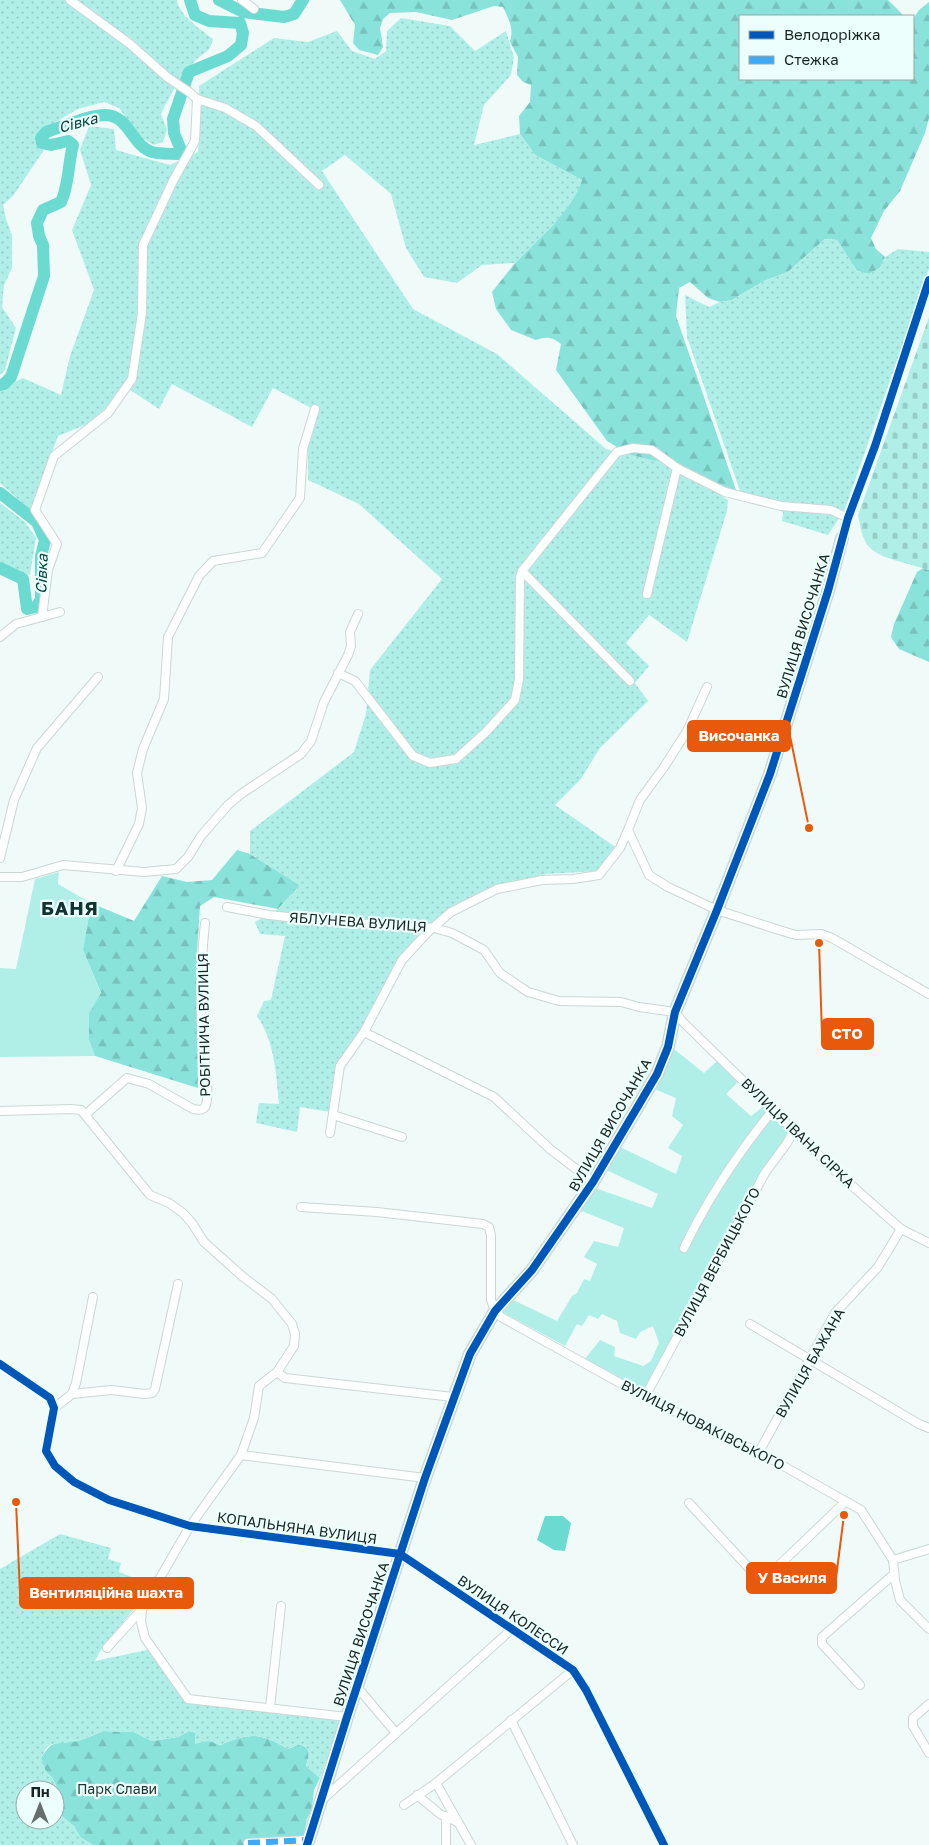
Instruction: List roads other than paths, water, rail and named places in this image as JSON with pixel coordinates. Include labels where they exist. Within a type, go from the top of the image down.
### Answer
[{"type":"street","points":[[70,0],[130,44],[167,77],[197,99],[225,108],[256,126],[319,185]]},
{"type":"street","points":[[242,0],[254,9]]},
{"type":"street","points":[[42,617],[48,570],[57,544],[35,510],[54,456],[108,413],[132,379],[142,313],[143,245],[173,181],[195,141],[197,99]]},
{"type":"street","name":"ВУЛИЦЯ ВИСОЧАНКА","points":[[308,1842],[400,1554],[453,1397],[470,1354],[495,1312],[532,1270],[593,1182],[657,1074],[668,1047],[675,1012],[770,774],[828,591],[848,518],[875,446],[929,280]]},
{"type":"street","points":[[116,870],[139,824],[142,808],[137,773],[143,748],[164,699],[168,637],[199,576],[213,561],[262,553],[300,498],[303,449],[316,409]]},
{"type":"street","points":[[338,673],[355,681],[413,756],[430,763],[456,759],[486,732],[515,700],[519,679],[520,577],[522,571],[617,452],[633,448],[652,450],[677,468],[726,492],[781,506],[831,510],[848,518]]},
{"type":"street","points":[[647,594],[677,468]]},
{"type":"street","points":[[522,571],[630,680]]},
{"type":"street","points":[[0,637],[16,624],[60,612]]},
{"type":"street","points":[[0,877],[22,877],[63,865],[144,872],[176,869],[188,857],[201,836],[228,805],[241,794],[301,754],[311,741],[324,702],[348,655],[351,646],[350,632],[358,614]]},
{"type":"street","points":[[0,858],[14,800],[37,748],[98,678]]},
{"type":"street","points":[[330,1133],[340,1066],[364,1032],[402,960],[428,931],[434,928],[451,912],[497,889],[542,880],[573,879],[599,875],[620,848],[640,800],[687,731],[707,687]]},
{"type":"street","points":[[628,830],[649,875],[668,887],[717,910],[796,935],[821,934],[832,938],[929,994]]},
{"type":"street","name":"ЯБЛУНЕВА ВУЛИЦЯ","points":[[227,907],[269,915],[335,922],[434,928],[452,933],[484,950],[500,973],[528,992],[559,1001],[621,1002],[639,1007],[675,1012]]},
{"type":"street","name":"РОБІТНИЧА ВУЛИЦЯ","points":[[86,1114],[127,1078],[149,1084],[193,1109],[199,1110],[204,1108],[206,1104],[206,1085],[202,1036],[202,948],[206,923]]},
{"type":"street","name":"ВУЛИЦЯ ІВАНА СІРКА","points":[[675,1012],[832,1168],[901,1229],[929,1243]]},
{"type":"street","points":[[364,1032],[494,1097],[550,1149],[593,1182]]},
{"type":"street","points":[[0,1111],[82,1110],[150,1194],[169,1203],[183,1213],[204,1242],[242,1276],[272,1299],[292,1324],[295,1334],[294,1346],[287,1358],[277,1372],[259,1386],[254,1418],[241,1455],[190,1526],[142,1609],[107,1648]]},
{"type":"street","points":[[684,1248],[724,1175],[773,1110]]},
{"type":"street","points":[[333,1115],[402,1137]]},
{"type":"street","name":"ВУЛИЦЯ ВЕРБИЦЬКОГО","points":[[645,1397],[765,1173],[794,1130]]},
{"type":"street","points":[[301,1207],[377,1212],[483,1224],[489,1227],[491,1235],[491,1300],[495,1312]]},
{"type":"street","name":"ВУЛИЦЯ БАЖАНА","points":[[759,1452],[835,1313],[878,1267],[901,1229]]},
{"type":"street","points":[[72,1394],[112,1390],[145,1394],[152,1393],[155,1389],[178,1284]]},
{"type":"street","points":[[0,1364],[50,1398],[54,1408],[72,1394],[76,1383],[93,1297]]},
{"type":"street","name":"ВУЛИЦЯ НОВАКІВСЬКОГО","points":[[495,1312],[645,1397],[759,1452],[860,1510],[893,1560]]},
{"type":"street","points":[[750,1324],[811,1358],[919,1424],[929,1428]]},
{"type":"street","points":[[277,1372],[285,1378],[453,1397]]},
{"type":"street","name":"КОПАЛЬНЯНА ВУЛИЦЯ","points":[[54,1408],[46,1450],[55,1466],[74,1482],[109,1500],[190,1526],[400,1554]]},
{"type":"street","points":[[241,1455],[426,1478]]},
{"type":"street","points":[[689,1503],[761,1579],[770,1574],[845,1502]]},
{"type":"street","points":[[929,1550],[893,1560],[900,1600],[929,1629]]},
{"type":"street","name":"ВУЛИЦЯ КОЛЕССИ","points":[[400,1554],[573,1670],[586,1690],[664,1845]]},
{"type":"street","points":[[860,1684],[822,1644],[822,1637],[894,1574]]},
{"type":"street","points":[[270,1708],[281,1606]]},
{"type":"street","points":[[142,1609],[141,1622],[145,1638],[188,1699],[347,1717]]},
{"type":"street","points":[[320,1801],[511,1630]]},
{"type":"street","points":[[404,1805],[436,1783],[573,1670]]},
{"type":"street","points":[[357,1687],[396,1732]]},
{"type":"street","points":[[929,1704],[913,1718],[913,1726],[929,1753]]},
{"type":"street","points":[[511,1720],[573,1845]]},
{"type":"street","points":[[436,1783],[470,1845]]},
{"type":"street","points":[[417,1795],[430,1808],[457,1822]]},
{"type":"street","points":[[446,1816],[446,1845]]},
{"type":"street","points":[[248,1843],[308,1842]]},
{"type":"waterway","name":"Сівка","points":[[0,385],[4,384],[11,377],[44,276],[43,245],[37,223],[43,210],[61,202],[67,182],[73,145],[68,141],[51,145],[42,143],[41,138],[46,132],[83,119],[105,115],[113,116],[120,120],[145,149],[155,153],[179,154],[181,150],[174,133],[173,119],[189,72],[228,56],[241,45],[243,33],[240,23],[209,21],[195,15],[190,0]]},
{"type":"waterway","name":"Сівка","points":[[219,0],[243,12],[284,17],[294,14],[303,0]]},
{"type":"waterway","name":"Сівка","points":[[0,493],[37,522],[45,540],[41,556],[41,600],[36,607],[27,609],[23,579],[0,568]]},
{"type":"place","name":"Височанка","points":[[809,828]]},
{"type":"place","name":"СТО","points":[[819,943]]},
{"type":"place","name":"Вентиляційна шахта","points":[[16,1502]]},
{"type":"place","name":"У Василя","points":[[844,1515]]},
{"type":"district","name":"БАНЯ","points":[[70,908]]},
{"type":"park label","name":"Парк Слави","points":[[117,1789]]}]
